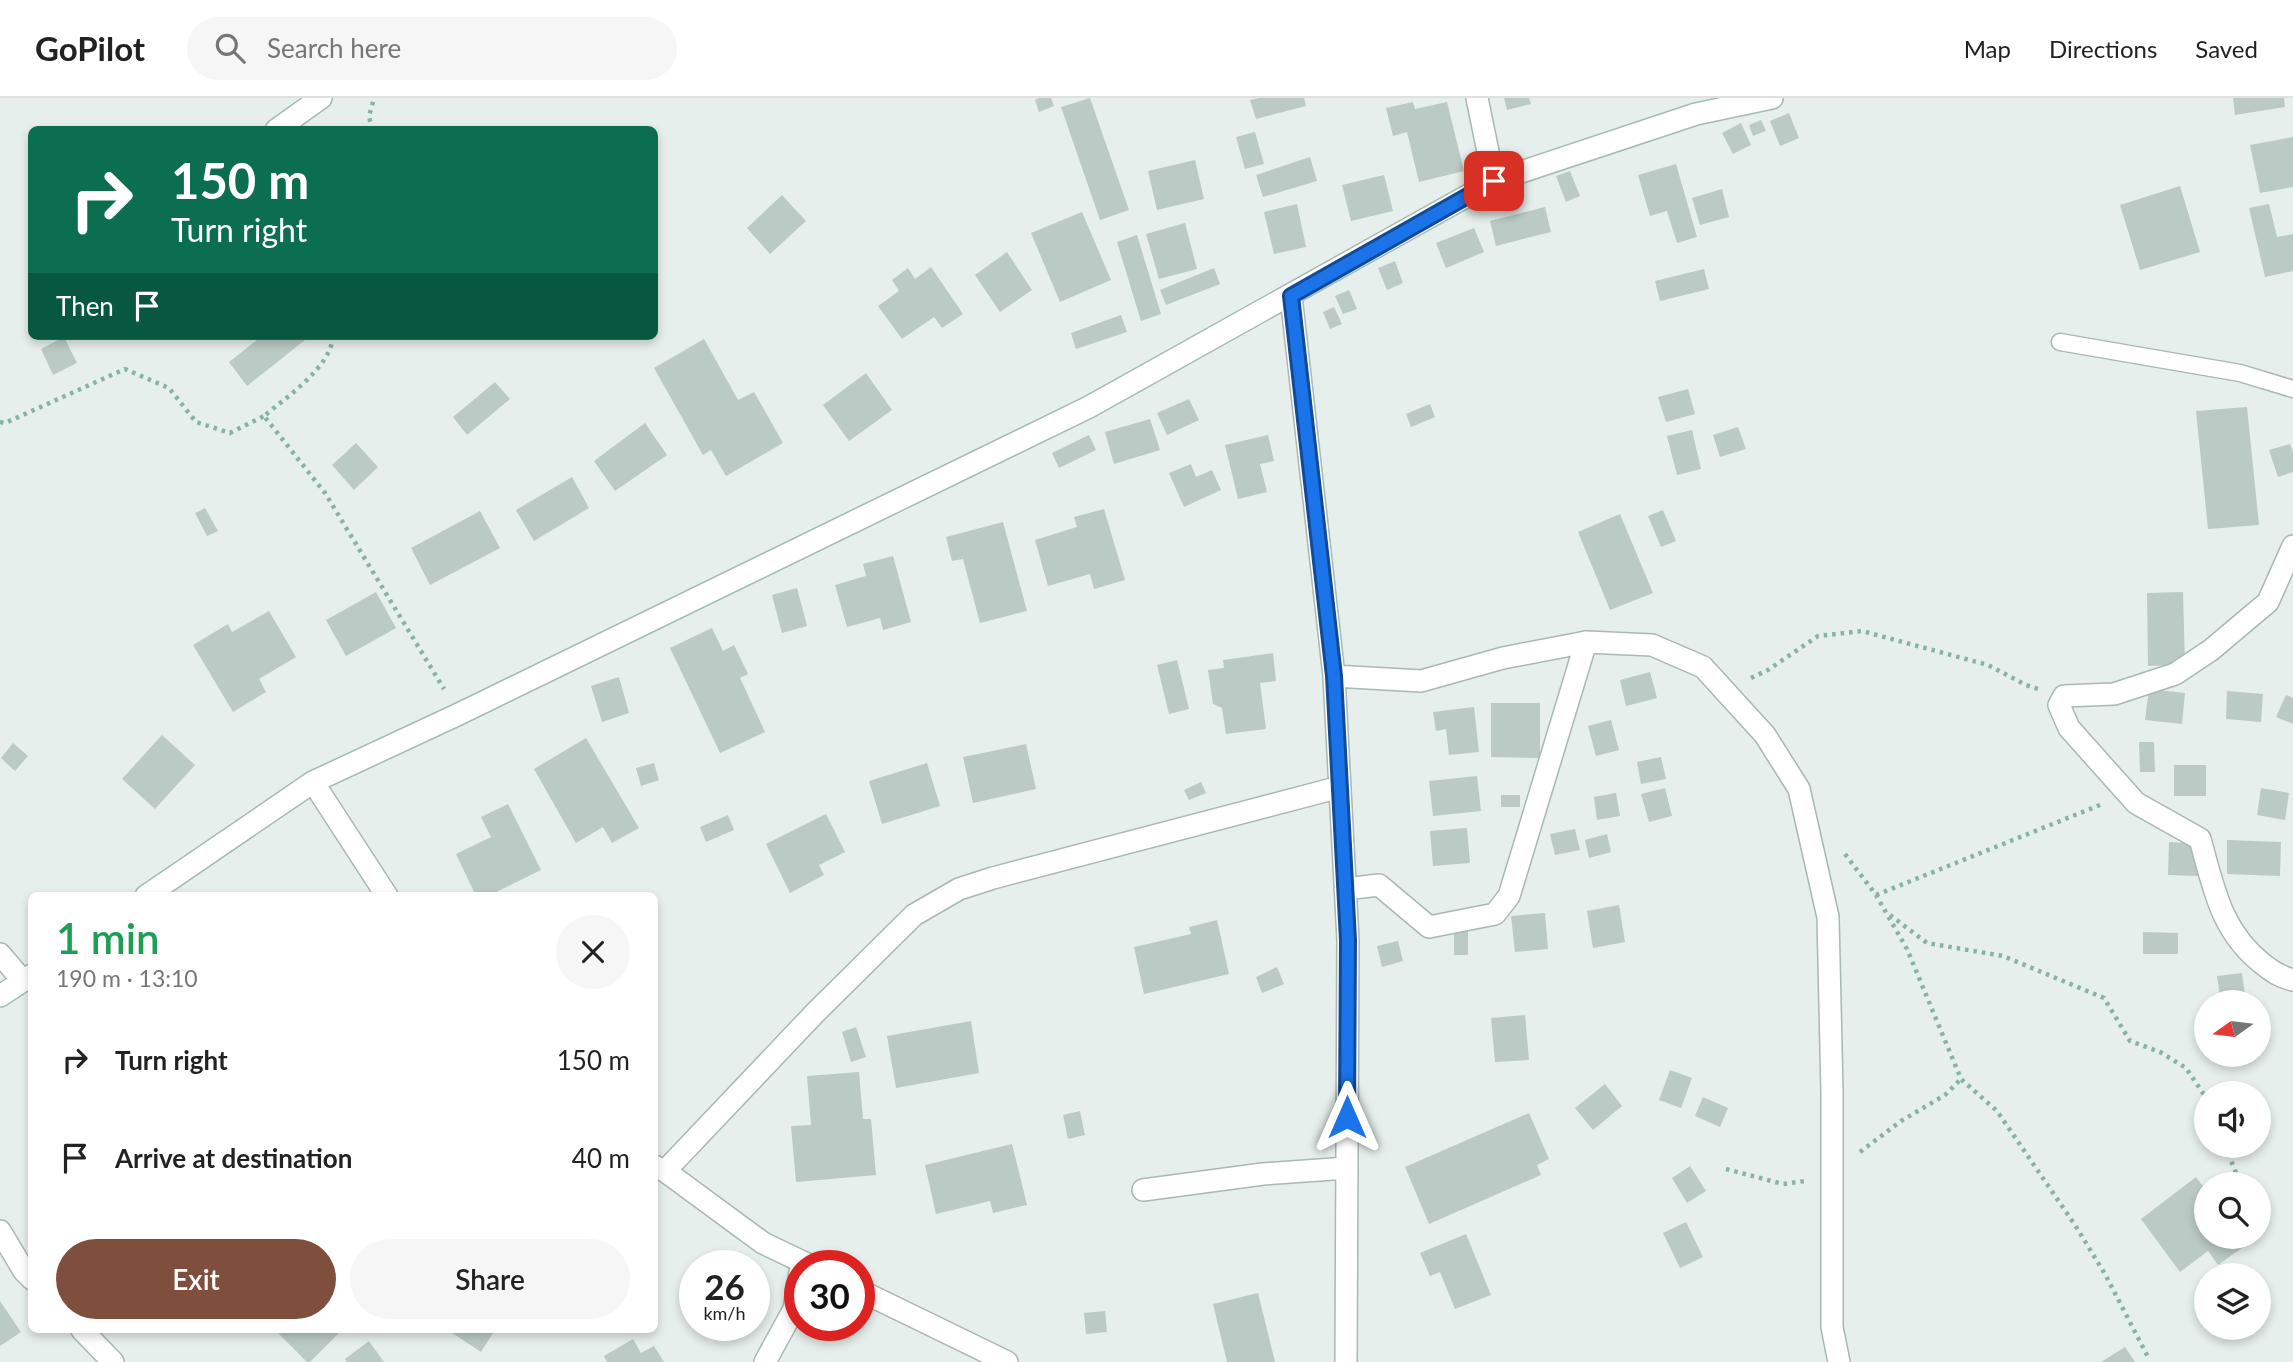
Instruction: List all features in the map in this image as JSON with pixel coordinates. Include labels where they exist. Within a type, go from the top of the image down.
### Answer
[{"type":"street","points":[[282,126],[321,98]]},
{"type":"street","points":[[1477,98],[1494,181]]},
{"type":"street","points":[[152,892],[313,782],[459,714],[1089,407],[1494,181],[1696,114],[1772,98]]},
{"type":"street","points":[[1291,296],[1334,676],[1348,940],[1346,1362]]},
{"type":"street","points":[[2293,546],[2268,602],[2211,650],[2175,674],[2114,694],[2064,695],[2059,705],[2069,728],[2136,803],[2200,839],[2226,923],[2248,952],[2280,977],[2293,980]]},
{"type":"street","points":[[1334,676],[1421,681],[1503,658],[1586,642],[1652,645],[1703,667],[1765,735],[1799,789],[1828,917],[1832,1092],[1832,1326],[1839,1362]]},
{"type":"street","points":[[1345,889],[1378,885],[1429,927],[1495,914],[1509,896],[1586,642]]},
{"type":"street","points":[[313,782],[384,892]]},
{"type":"street","points":[[784,1255],[660,1169],[914,915],[959,890],[993,878],[1340,787]]},
{"type":"street","points":[[0,954],[27,978],[0,996]]},
{"type":"street","points":[[1143,1190],[1263,1174],[1347,1168]]},
{"type":"street","points":[[0,1231],[28,1275]]},
{"type":"street","points":[[875,1298],[1007,1362]]},
{"type":"street","points":[[765,1362],[784,1327]]},
{"type":"street","points":[[85,1333],[113,1362]]},
{"type":"lane","points":[[2060,342],[2240,373],[2293,388]]},
{"type":"path","points":[[371,126],[369,116],[374,98]]},
{"type":"path","points":[[0,422],[5,423],[125,369],[169,388],[196,422],[230,433],[264,416],[303,385],[332,348],[333,340]]},
{"type":"path","points":[[264,416],[325,493],[459,714]]},
{"type":"path","points":[[1725,690],[1768,670],[1818,636],[1862,631],[1988,665],[2026,685],[2064,695]]},
{"type":"path","points":[[1876,895],[2127,793]]},
{"type":"path","points":[[1840,848],[1876,895],[1907,949],[1961,1079],[1997,1111],[2060,1203],[2105,1274],[2149,1359]]},
{"type":"path","points":[[1886,912],[1927,943],[2003,956],[2104,998],[2130,1041],[2160,1052],[2186,1068],[2195,1081]]},
{"type":"building","points":[[1051,98],[1054,106],[1039,112],[1035,100]]},
{"type":"building","points":[[1090,98],[1129,210],[1100,220],[1061,107]]},
{"type":"building","points":[[1304,98],[1306,106],[1256,119],[1250,100]]},
{"type":"building","points":[[1504,98],[1529,98],[1531,104],[1507,110]]},
{"type":"building","points":[[2233,98],[2284,98],[2285,107],[2235,115]]},
{"type":"building","points":[[1413,102],[1415,109],[1447,102],[1464,171],[1419,182],[1407,132],[1393,136],[1386,108]]},
{"type":"building","points":[[1789,113],[1799,138],[1780,146],[1770,121]]},
{"type":"building","points":[[1761,120],[1766,131],[1753,136],[1749,125]]},
{"type":"building","points":[[1741,123],[1751,145],[1733,154],[1722,133]]},
{"type":"building","points":[[1255,132],[1264,164],[1245,169],[1236,137]]},
{"type":"building","points":[[2293,137],[2293,187],[2260,193],[2250,145]]},
{"type":"building","points":[[1310,157],[1317,181],[1263,197],[1256,175]]},
{"type":"building","points":[[1195,160],[1204,199],[1157,210],[1148,171]]},
{"type":"building","points":[[1676,164],[1697,237],[1677,243],[1667,211],[1650,216],[1638,175]]},
{"type":"building","points":[[1570,171],[1580,196],[1566,202],[1556,176]]},
{"type":"building","points":[[1384,175],[1393,211],[1351,221],[1342,185]]},
{"type":"building","points":[[2180,186],[2200,252],[2140,270],[2120,205]]},
{"type":"building","points":[[1722,189],[1729,217],[1700,225],[1692,198]]},
{"type":"building","points":[[782,195],[806,221],[770,254],[747,228]]},
{"type":"building","points":[[1297,204],[1306,247],[1274,254],[1264,212]]},
{"type":"building","points":[[2269,204],[2277,237],[2293,234],[2293,271],[2265,277],[2249,208]]},
{"type":"building","points":[[1545,207],[1551,232],[1496,246],[1490,221]]},
{"type":"building","points":[[1082,212],[1111,280],[1060,302],[1031,233]]},
{"type":"building","points":[[1185,223],[1197,269],[1159,279],[1146,234]]},
{"type":"building","points":[[1474,228],[1484,252],[1446,268],[1436,243]]},
{"type":"building","points":[[1137,235],[1161,314],[1141,321],[1117,242]]},
{"type":"building","points":[[1007,252],[1032,290],[1000,312],[975,275]]},
{"type":"building","points":[[1395,261],[1403,283],[1387,290],[1378,268]]},
{"type":"building","points":[[931,267],[963,314],[942,328],[934,317],[902,339],[878,306],[899,291],[892,280],[908,268],[915,279]]},
{"type":"building","points":[[1214,268],[1220,284],[1166,305],[1160,290]]},
{"type":"building","points":[[1704,269],[1709,289],[1660,301],[1655,281]]},
{"type":"building","points":[[1349,290],[1357,309],[1343,314],[1335,296]]},
{"type":"building","points":[[1334,307],[1342,324],[1330,329],[1323,312]]},
{"type":"building","points":[[1121,315],[1127,332],[1076,349],[1071,333]]},
{"type":"building","points":[[704,339],[738,400],[754,392],[783,443],[726,476],[711,450],[703,455],[654,368]]},
{"type":"building","points":[[58,340],[66,340],[77,363],[53,375],[41,349]]},
{"type":"building","points":[[257,340],[305,340],[247,386],[229,362]]},
{"type":"building","points":[[866,373],[892,410],[849,441],[823,405]]},
{"type":"building","points":[[495,382],[510,399],[467,435],[453,417]]},
{"type":"building","points":[[1688,389],[1695,414],[1666,422],[1658,397]]},
{"type":"building","points":[[1189,399],[1199,420],[1167,435],[1157,413]]},
{"type":"building","points":[[1430,404],[1435,417],[1411,427],[1406,414]]},
{"type":"building","points":[[2247,407],[2259,525],[2208,529],[2196,411]]},
{"type":"building","points":[[1150,419],[1160,450],[1114,464],[1105,432]]},
{"type":"building","points":[[645,423],[667,455],[615,491],[594,461]]},
{"type":"building","points":[[1738,427],[1746,449],[1720,457],[1713,435]]},
{"type":"building","points":[[1692,430],[1701,469],[1677,475],[1667,436]]},
{"type":"building","points":[[1089,435],[1096,450],[1059,468],[1052,453]]},
{"type":"building","points":[[1268,435],[1274,461],[1260,464],[1267,492],[1238,499],[1225,445]]},
{"type":"building","points":[[356,443],[378,467],[354,490],[332,465]]},
{"type":"building","points":[[2290,444],[2293,452],[2293,472],[2278,477],[2269,450]]},
{"type":"building","points":[[1191,464],[1196,477],[1212,470],[1221,490],[1184,507],[1169,473]]},
{"type":"building","points":[[572,477],[589,508],[534,541],[516,510]]},
{"type":"building","points":[[205,508],[218,531],[207,536],[195,513]]},
{"type":"building","points":[[1104,509],[1125,580],[1094,589],[1090,574],[1048,586],[1035,540],[1077,527],[1074,517]]},
{"type":"building","points":[[1663,510],[1676,541],[1661,547],[1648,516]]},
{"type":"building","points":[[480,511],[500,548],[430,585],[411,548]]},
{"type":"building","points":[[1620,514],[1653,593],[1610,610],[1578,532]]},
{"type":"building","points":[[1003,522],[1027,611],[980,623],[963,559],[952,561],[946,537]]},
{"type":"building","points":[[893,556],[911,622],[883,630],[880,618],[847,627],[835,585],[866,576],[863,564]]},
{"type":"building","points":[[797,588],[807,626],[782,633],[772,595]]},
{"type":"building","points":[[376,592],[396,628],[346,656],[326,620]]},
{"type":"building","points":[[2183,592],[2185,665],[2148,666],[2147,593]]},
{"type":"building","points":[[269,611],[296,657],[259,679],[266,692],[233,712],[193,645],[228,624],[232,632]]},
{"type":"building","points":[[712,628],[723,651],[734,645],[748,674],[740,678],[765,732],[720,753],[670,648]]},
{"type":"building","points":[[1273,653],[1276,681],[1260,683],[1266,729],[1226,734],[1222,708],[1213,704],[1208,670],[1224,668],[1223,660]]},
{"type":"building","points":[[1177,660],[1189,709],[1169,714],[1157,665]]},
{"type":"building","points":[[1650,672],[1657,698],[1626,706],[1620,680]]},
{"type":"building","points":[[619,677],[629,713],[602,722],[591,686]]},
{"type":"building","points":[[2149,689],[2185,693],[2182,724],[2145,720]]},
{"type":"building","points":[[2227,691],[2263,694],[2261,722],[2226,719]]},
{"type":"building","points":[[2286,695],[2293,698],[2293,724],[2276,717]]},
{"type":"building","points":[[1491,703],[1540,703],[1540,758],[1491,757]]},
{"type":"building","points":[[1474,707],[1479,752],[1449,755],[1446,729],[1436,731],[1433,712]]},
{"type":"building","points":[[1611,720],[1619,750],[1596,756],[1588,726]]},
{"type":"building","points":[[162,735],[195,765],[155,809],[122,779]]},
{"type":"building","points":[[586,738],[639,828],[612,843],[603,827],[576,843],[534,769]]},
{"type":"building","points":[[2139,742],[2154,742],[2155,772],[2140,772]]},
{"type":"building","points":[[13,743],[28,756],[15,771],[1,758]]},
{"type":"building","points":[[1026,744],[1036,789],[973,803],[963,757]]},
{"type":"building","points":[[1661,757],[1666,779],[1641,784],[1637,762]]},
{"type":"building","points":[[654,763],[659,780],[641,786],[636,768]]},
{"type":"building","points":[[927,763],[940,806],[882,824],[869,781]]},
{"type":"building","points":[[2174,765],[2206,765],[2206,796],[2174,796]]},
{"type":"building","points":[[1477,776],[1481,811],[1433,816],[1429,781]]},
{"type":"building","points":[[1201,782],[1206,793],[1189,800],[1184,790]]},
{"type":"building","points":[[1665,788],[1672,816],[1649,822],[1641,794]]},
{"type":"building","points":[[2261,788],[2289,793],[2285,820],[2257,815]]},
{"type":"building","points":[[1616,793],[1620,816],[1597,820],[1594,797]]},
{"type":"building","points":[[1501,795],[1520,795],[1520,807],[1501,807]]},
{"type":"building","points":[[508,804],[541,870],[496,892],[474,892],[456,854],[491,837],[481,817]]},
{"type":"building","points":[[826,814],[845,852],[819,865],[824,875],[790,893],[766,844]]},
{"type":"building","points":[[728,815],[734,830],[706,842],[700,827]]},
{"type":"building","points":[[1467,828],[1470,863],[1433,866],[1430,831]]},
{"type":"building","points":[[1575,829],[1580,850],[1555,855],[1550,834]]},
{"type":"building","points":[[1607,834],[1611,852],[1589,858],[1585,840]]},
{"type":"building","points":[[2227,840],[2281,842],[2280,876],[2227,874]]},
{"type":"building","points":[[2169,842],[2199,844],[2198,876],[2168,875]]},
{"type":"building","points":[[1619,905],[1625,942],[1593,948],[1587,911]]},
{"type":"building","points":[[1545,913],[1548,949],[1515,952],[1511,916]]},
{"type":"building","points":[[1217,920],[1229,974],[1144,994],[1134,947],[1191,934],[1189,927]]},
{"type":"building","points":[[1454,930],[1468,930],[1468,955],[1454,955]]},
{"type":"building","points":[[2143,932],[2178,933],[2178,954],[2143,954]]},
{"type":"building","points":[[1398,941],[1403,961],[1382,967],[1377,946]]},
{"type":"building","points":[[1277,967],[1284,984],[1262,993],[1256,977]]},
{"type":"building","points":[[2242,973],[2244,990],[2219,990],[2217,976]]},
{"type":"building","points":[[1525,1015],[1529,1060],[1495,1062],[1491,1018]]},
{"type":"building","points":[[971,1021],[979,1073],[896,1088],[887,1036]]},
{"type":"building","points":[[856,1027],[866,1057],[851,1062],[842,1032]]},
{"type":"building","points":[[1670,1070],[1692,1078],[1681,1108],[1659,1100]]},
{"type":"building","points":[[859,1072],[863,1119],[871,1119],[876,1175],[796,1182],[791,1126],[811,1125],[807,1076]]},
{"type":"building","points":[[1605,1084],[1622,1106],[1593,1130],[1575,1108]]},
{"type":"building","points":[[1703,1097],[1728,1108],[1720,1127],[1695,1116]]},
{"type":"building","points":[[1080,1111],[1085,1135],[1068,1139],[1063,1115]]},
{"type":"building","points":[[1529,1113],[1549,1159],[1537,1165],[1541,1175],[1429,1224],[1405,1167]]},
{"type":"building","points":[[1012,1144],[1027,1205],[993,1213],[990,1201],[936,1214],[925,1165]]},
{"type":"building","points":[[1690,1166],[1706,1191],[1687,1203],[1672,1178]]},
{"type":"building","points":[[2194,1179],[2194,1249],[2240,1249],[2221,1263],[2217,1263],[2208,1251],[2180,1272],[2141,1219]]},
{"type":"building","points":[[1686,1222],[1703,1257],[1680,1268],[1663,1233]]},
{"type":"building","points":[[1466,1234],[1491,1295],[1455,1309],[1440,1272],[1430,1276],[1420,1253]]},
{"type":"building","points":[[1258,1293],[1275,1362],[1227,1362],[1213,1304]]},
{"type":"building","points":[[0,1301],[21,1332],[0,1346]]},
{"type":"building","points":[[1105,1311],[1107,1332],[1086,1334],[1084,1313]]},
{"type":"building","points":[[278,1333],[339,1333],[310,1362]]},
{"type":"building","points":[[452,1333],[493,1333],[481,1352]]},
{"type":"building","points":[[633,1339],[641,1353],[654,1346],[664,1362],[607,1362],[604,1356]]},
{"type":"building","points":[[369,1341],[384,1362],[347,1362],[345,1359]]},
{"type":"building","points":[[2125,1347],[2135,1362],[2101,1362]]},
{"type":"route","points":[[1347,1117],[1348,940],[1334,676],[1291,296],[1494,181]]}]
